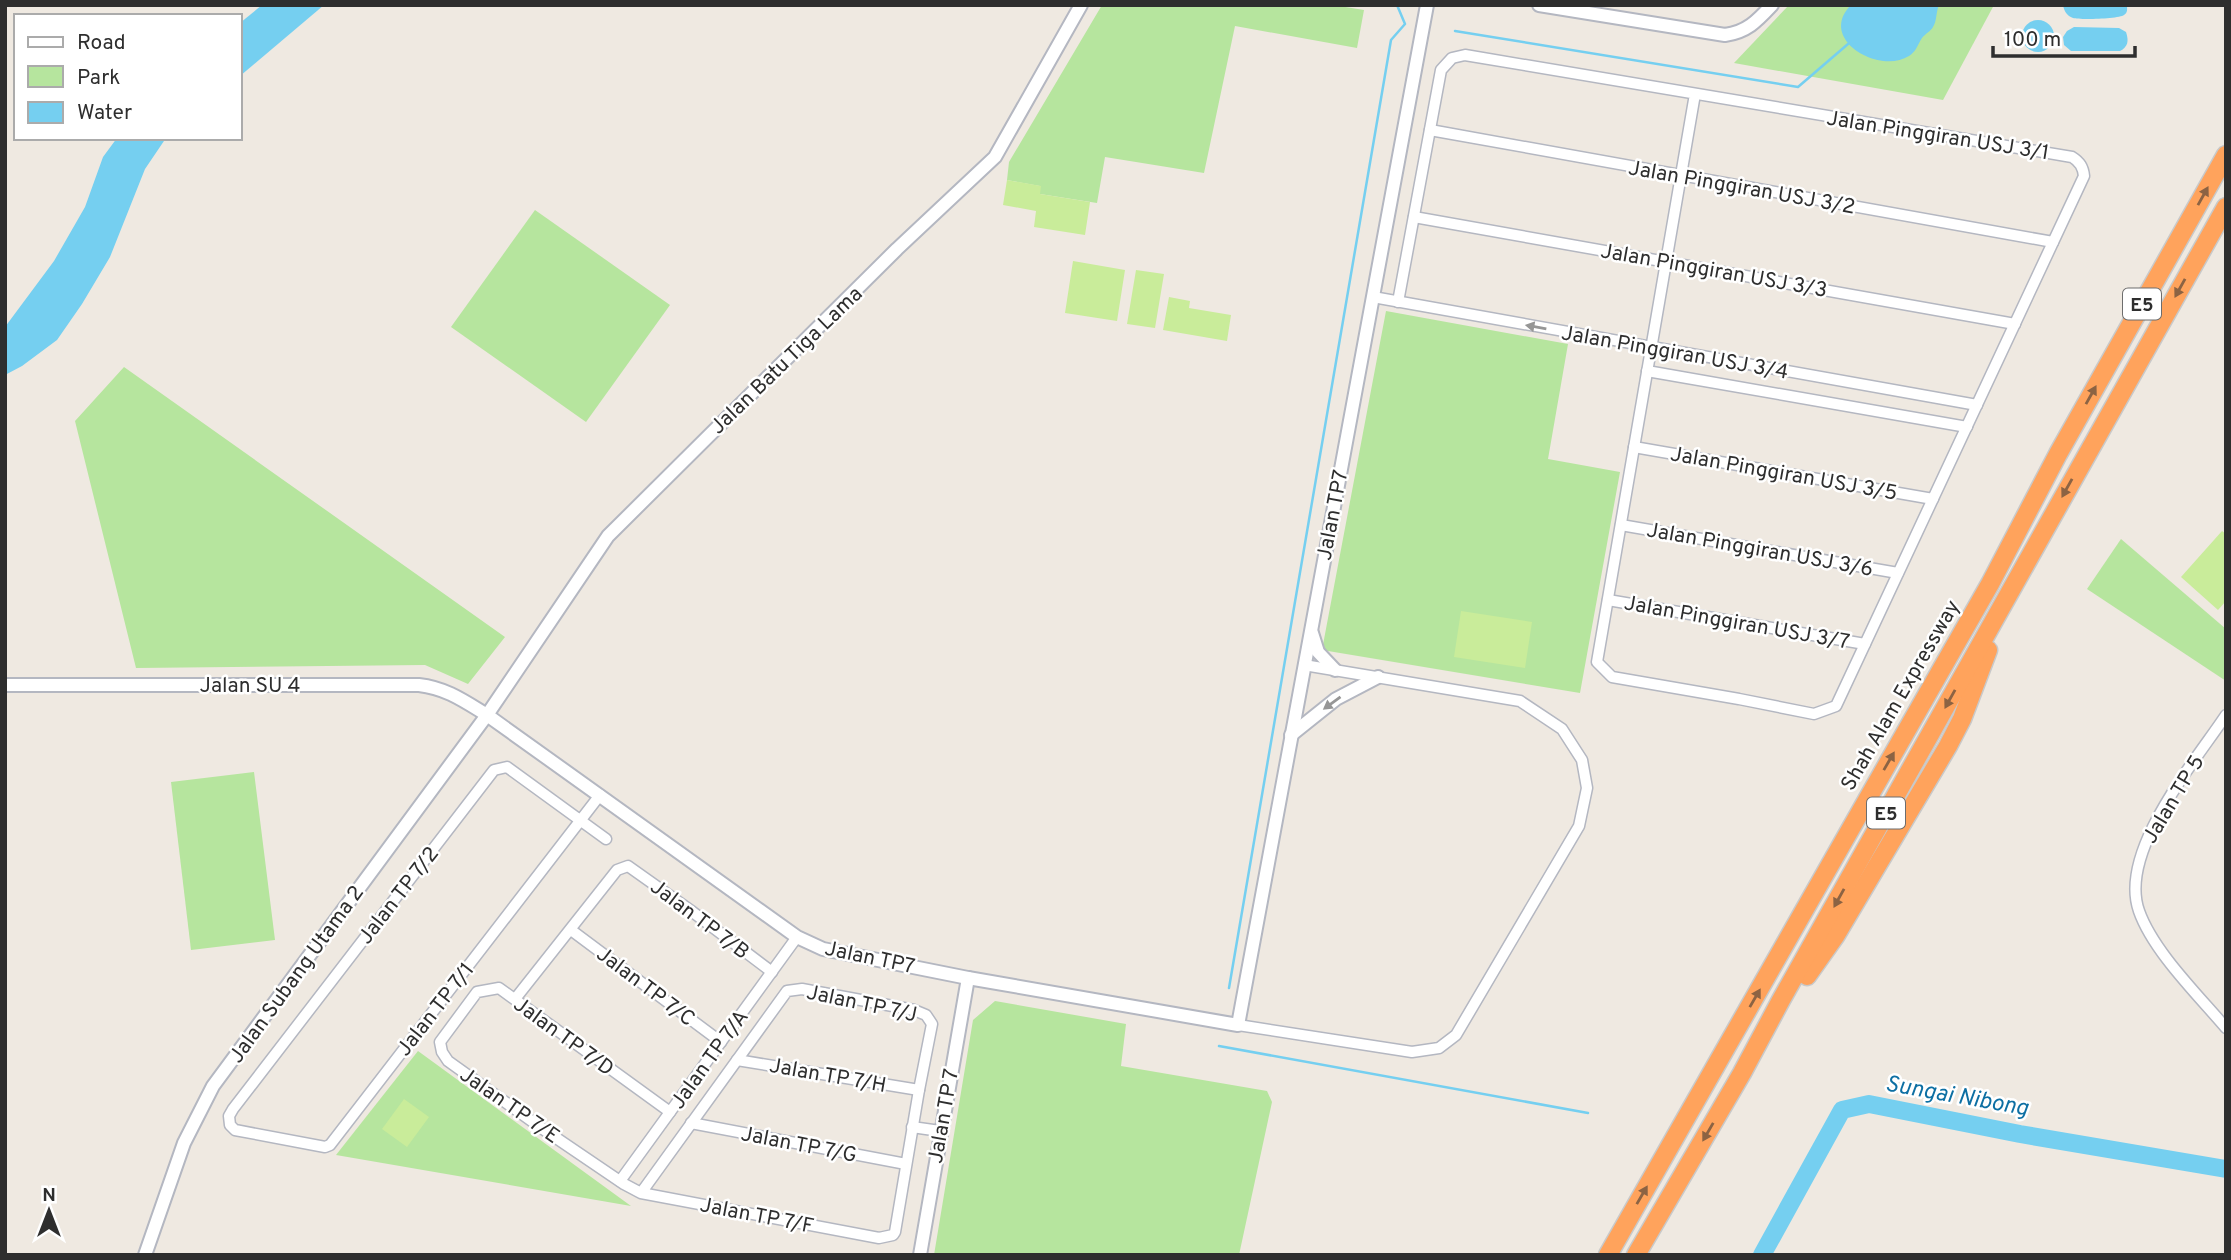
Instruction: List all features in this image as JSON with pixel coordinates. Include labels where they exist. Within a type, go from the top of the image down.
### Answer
[{"type":"highway","name":"Shah Alam Expressway","points":[[1608,1255],[1990,584],[2058,454],[2226,155]]},
{"type":"highway","name":"Shah Alam Expressway","points":[[1636,1255],[1742,1073],[2226,207]]},
{"type":"street","name":"Jalan Batu Tiga Lama","points":[[487,715],[608,536],[897,249],[995,157],[1082,5]]},
{"type":"street","name":"Jalan TP7","points":[[1238,1025],[1427,5]]},
{"type":"street","points":[[1539,5],[1725,36],[1752,26],[1772,5]]},
{"type":"street","name":"Jalan Pinggiran USJ 3/1","points":[[1398,302],[1441,70],[1452,58],[1465,55],[2072,157],[2082,166],[2084,176],[1836,706],[1814,714],[1612,677],[1597,662],[1608,600]]},
{"type":"street","points":[[1608,600],[1695,94]]},
{"type":"street","name":"Jalan Pinggiran USJ 3/2","points":[[1430,130],[2053,243]]},
{"type":"street","name":"Jalan Pinggiran USJ 3/3","points":[[1413,217],[2015,324]]},
{"type":"street","name":"Jalan Pinggiran USJ 3/4","points":[[1373,298],[1977,405]]},
{"type":"street","name":"Jalan Pinggiran USJ 3/4","points":[[1647,371],[1967,426]]},
{"type":"street","name":"Jalan Pinggiran USJ 3/5","points":[[1634,447],[1933,499]]},
{"type":"street","name":"Jalan Pinggiran USJ 3/6","points":[[1621,525],[1898,573]]},
{"type":"street","name":"Jalan Pinggiran USJ 3/7","points":[[1608,600],[1865,644]]},
{"type":"street","points":[[1311,629],[1318,652],[1335,670]]},
{"type":"street","name":"Jalan TP7","points":[[487,715],[797,937],[823,948],[968,978],[1218,1022],[1412,1052],[1438,1048],[1456,1035],[1579,826],[1587,788],[1582,760],[1562,729],[1520,701],[1304,665]]},
{"type":"street","points":[[1291,735],[1336,699],[1378,677]]},
{"type":"street","name":"Jalan SU 4","points":[[5,685],[419,685],[450,692],[487,715]]},
{"type":"street","name":"Jalan Subang Utama 2","points":[[145,1255],[184,1143],[214,1086],[487,715]]},
{"type":"street","name":"Jalan TP 5","points":[[2226,715],[2163,808],[2151,831],[2140,854],[2136,888],[2139,911],[2159,947],[2226,1028]]},
{"type":"street","name":"Jalan TP 7/2","points":[[235,1130],[229,1121],[233,1109],[494,770],[507,767],[606,839]]},
{"type":"street","name":"Jalan TP 7/1","points":[[235,1130],[325,1147],[330,1145],[600,795]]},
{"type":"street","name":"Jalan TP 7/B","points":[[571,930],[617,870],[628,866],[772,972]]},
{"type":"street","points":[[515,999],[571,930]]},
{"type":"street","name":"Jalan TP 7/C","points":[[571,930],[721,1042]]},
{"type":"street","name":"Jalan TP 7/A","points":[[620,1181],[797,937]]},
{"type":"street","name":"Jalan TP 7","points":[[920,1255],[968,978]]},
{"type":"street","name":"Jalan TP 7/D","points":[[460,1013],[477,992],[499,988],[670,1112]]},
{"type":"street","name":"Jalan TP 7/J","points":[[737,1060],[787,991],[802,989],[914,1010],[926,1015],[932,1024],[919,1090]]},
{"type":"street","name":"Jalan TP 7/E","points":[[460,1013],[440,1042],[448,1061],[620,1181]]},
{"type":"street","points":[[641,1193],[737,1060]]},
{"type":"street","name":"Jalan TP 7/H","points":[[737,1060],[919,1090]]},
{"type":"street","points":[[906,1164],[919,1090]]},
{"type":"street","name":"Jalan TP 7/G","points":[[691,1123],[906,1164]]},
{"type":"street","points":[[912,1128],[940,1131]]},
{"type":"street","name":"Jalan TP 7/F","points":[[620,1181],[641,1193],[879,1238],[893,1235],[895,1232],[906,1164]]},
{"type":"green space","points":[[1102,5],[1333,5],[1364,10],[1357,48],[1235,26],[1204,173],[1105,157],[1097,203],[1040,194],[1040,186],[1007,180],[1009,162]]},
{"type":"green space","points":[[1789,5],[1994,5],[1943,100],[1734,63]]},
{"type":"green space","points":[[1007,180],[1041,186],[1040,194],[1090,202],[1085,235],[1034,227],[1036,211],[1003,205]]},
{"type":"green space","points":[[535,210],[670,305],[586,422],[451,327]]},
{"type":"green space","points":[[1073,261],[1125,270],[1117,321],[1065,313]]},
{"type":"green space","points":[[1136,270],[1164,274],[1155,328],[1127,324]]},
{"type":"green space","points":[[1169,297],[1190,301],[1189,308],[1231,315],[1227,341],[1163,330]]},
{"type":"green space","points":[[1386,311],[1568,344],[1548,459],[1620,472],[1580,693],[1322,650]]},
{"type":"green space","points":[[124,367],[505,637],[468,684],[425,665],[136,668],[75,421]]},
{"type":"green space","points":[[2222,531],[2226,534],[2226,601],[2218,610],[2181,577]]},
{"type":"green space","points":[[2121,539],[2226,629],[2226,681],[2087,589]]},
{"type":"green space","points":[[1461,611],[1532,622],[1525,668],[1454,657]]},
{"type":"green space","points":[[254,772],[275,940],[191,950],[171,782]]},
{"type":"green space","points":[[995,1001],[1126,1024],[1121,1066],[1267,1091],[1272,1102],[1239,1255],[934,1255],[973,1020]]},
{"type":"green space","points":[[418,1051],[631,1206],[336,1155]]},
{"type":"green space","points":[[404,1099],[429,1117],[407,1147],[382,1129]]},
{"type":"water","points":[[262,5],[324,5],[242,74],[242,21]]},
{"type":"water","points":[[1851,5],[1939,5],[1933,27],[1909,56],[1896,61],[1882,61],[1868,57],[1846,41],[1842,18]]},
{"type":"water","points":[[2063,5],[2127,5],[2127,10],[2124,15],[2115,17],[2077,19],[2067,15]]},
{"type":"water","points":[[2038,20],[2049,25],[2054,36],[2049,47],[2038,52],[2027,47],[2022,36],[2027,25]]},
{"type":"water","points":[[2074,27],[2119,28],[2126,32],[2127,43],[2120,51],[2071,51],[2064,45],[2063,37]]},
{"type":"water","points":[[116,140],[165,140],[145,169],[110,257],[82,304],[57,340],[5,375],[5,327],[54,261],[85,207],[103,157]]},
{"type":"waterway","points":[[1229,988],[1391,40],[1405,24],[1397,5]]},
{"type":"waterway","points":[[1455,31],[1798,87],[1848,44]]},
{"type":"waterway","points":[[1219,1046],[1588,1113]]},
{"type":"waterway","name":"Sungai Nibong","points":[[1762,1255],[1842,1110],[1869,1104],[2020,1134],[2226,1169]]}]
